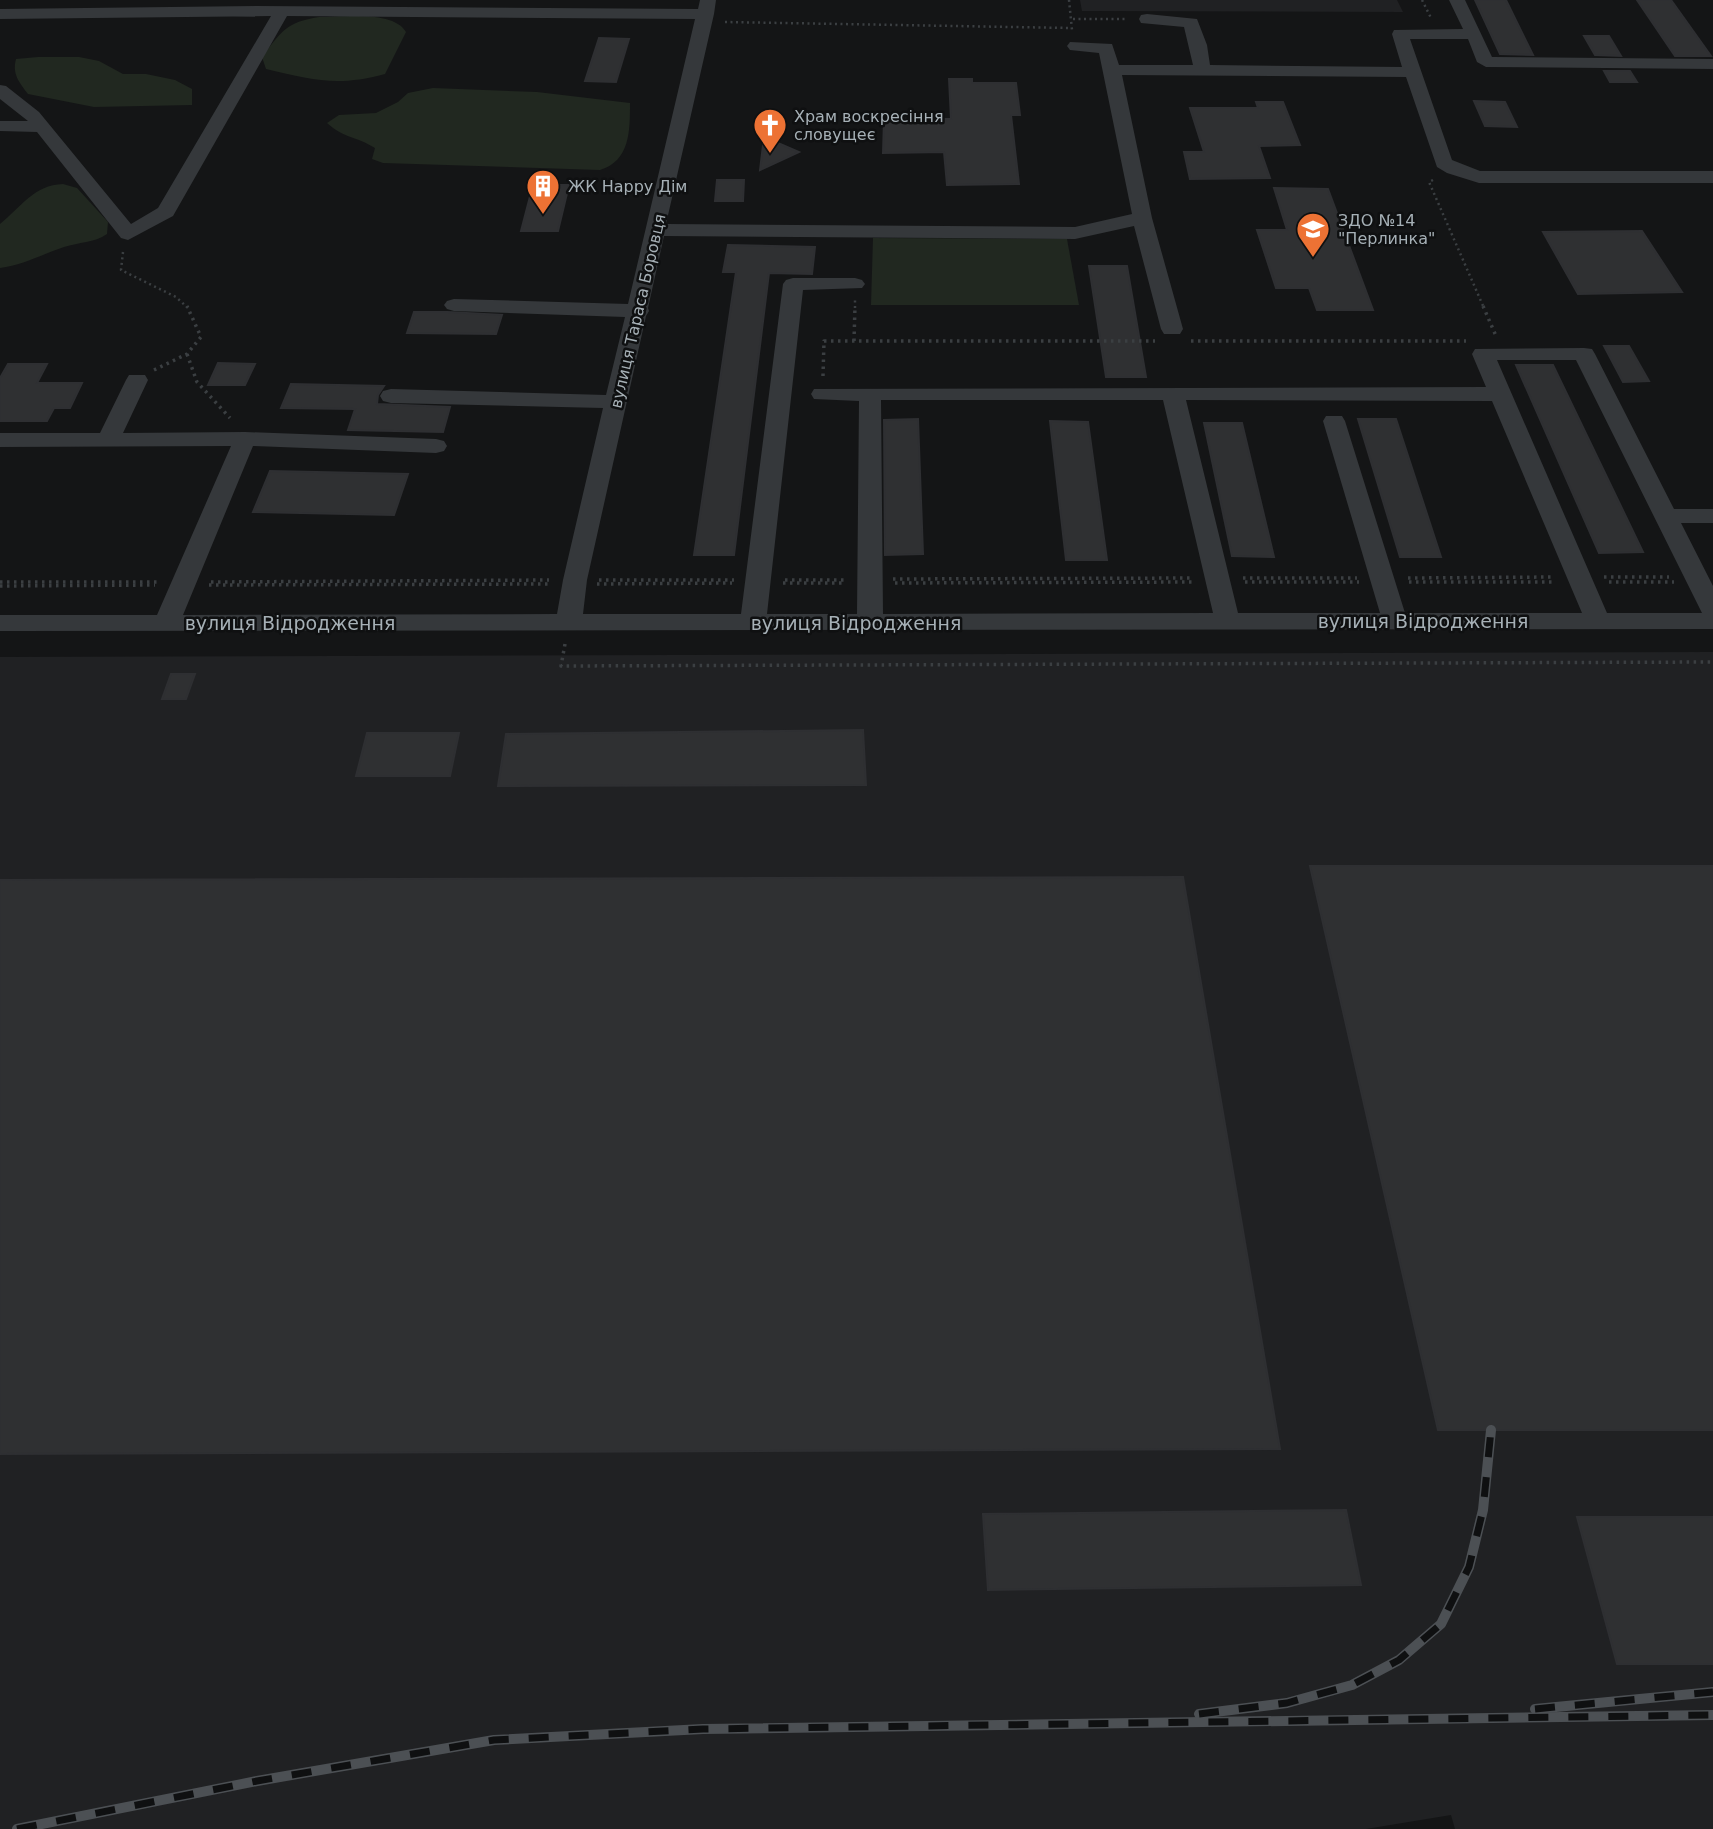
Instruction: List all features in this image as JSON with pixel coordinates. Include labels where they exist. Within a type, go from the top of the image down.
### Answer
[{"type":"street","points":[[1457,0],[1486,62],[1713,64]]},
{"type":"street","points":[[0,13],[46,6],[261,5],[282,11],[706,12]]},
{"type":"street","points":[[3,98],[33,116],[39,127],[128,234],[166,212],[282,11]]},
{"type":"street","name":"вулиця Тараса Боровця","points":[[569,622],[575,580],[706,12]]},
{"type":"street","points":[[1147,19],[1191,23],[1202,68]]},
{"type":"street","points":[[1474,34],[1400,34],[1444,163],[1454,169],[1479,177],[1713,177]]},
{"type":"street","points":[[1076,46],[1106,48],[1166,335]]},
{"type":"street","points":[[1112,70],[1202,68],[1415,72]]},
{"type":"street","points":[[0,126],[39,127]]},
{"type":"street","points":[[657,230],[1074,233],[1142,218]]},
{"type":"street","points":[[753,624],[793,284],[855,284]]},
{"type":"street","points":[[454,305],[639,311]]},
{"type":"street","points":[[1598,621],[1483,355],[1501,347],[1584,354],[1713,611]]},
{"type":"street","points":[[108,440],[137,380]]},
{"type":"street","points":[[1173,393],[1227,621]]},
{"type":"street","points":[[822,394],[1500,394]]},
{"type":"street","points":[[870,394],[870,623]]},
{"type":"street","points":[[391,396],[616,402]]},
{"type":"street","points":[[1334,421],[1395,622]]},
{"type":"street","points":[[166,624],[245,439]]},
{"type":"street","points":[[0,440],[245,439],[436,446]]},
{"type":"street","points":[[1665,516],[1713,516]]},
{"type":"street","name":"вулиця Відродження","points":[[0,623],[1713,621]]},
{"type":"path","points":[[1069,0],[1073,19],[1071,28],[1076,46]]},
{"type":"path","points":[[706,12],[1071,28]]},
{"type":"path","points":[[1073,19],[1147,19]]},
{"type":"path","points":[[1187,341],[1501,347],[1429,182],[1454,169]]},
{"type":"path","points":[[128,234],[121,270],[132,280],[174,296],[190,310],[201,337],[187,354],[137,380]]},
{"type":"path","points":[[822,394],[824,341],[1166,335]]},
{"type":"path","points":[[187,354],[189,371],[196,384],[234,422],[245,439]]},
{"type":"path","points":[[569,622],[561,666],[1713,662]]},
{"type":"shaded area","points":[[1080,0],[1397,0],[1403,12],[1082,11]]},
{"type":"shaded area","points":[[319,17],[379,18],[400,25],[406,32],[385,74],[339,81],[266,69],[262,57],[285,30],[291,25]]},
{"type":"shaded area","points":[[79,57],[99,61],[123,74],[146,74],[175,80],[192,89],[192,105],[94,107],[28,94],[16,74],[16,59]]},
{"type":"shaded area","points":[[433,88],[537,92],[630,103],[626,144],[617,160],[600,170],[383,163],[372,159],[375,148],[339,132],[327,123],[339,115],[376,113],[398,102],[408,93]]},
{"type":"shaded area","points":[[63,184],[77,188],[108,222],[107,234],[0,268],[0,224],[28,198],[44,188]]},
{"type":"shaded area","points":[[873,238],[1067,239],[1079,305],[871,305]]},
{"type":"shaded area","points":[[1713,652],[1713,1829],[1455,1829],[1451,1815],[1366,1829],[0,1829],[0,657]]},
{"type":"building","points":[[1475,0],[1506,0],[1533,55],[1500,54]]},
{"type":"building","points":[[1637,0],[1671,0],[1711,56],[1675,56]]},
{"type":"building","points":[[1584,36],[1609,36],[1621,56],[1595,55]]},
{"type":"building","points":[[599,38],[629,39],[616,82],[585,81]]},
{"type":"building","points":[[1604,71],[1630,71],[1637,82],[1610,82]]},
{"type":"building","points":[[949,79],[972,79],[972,83],[1016,83],[1020,115],[1011,115],[1019,184],[947,185],[944,152],[883,153],[884,119],[951,119]]},
{"type":"building","points":[[1474,101],[1505,102],[1517,127],[1485,126]]},
{"type":"building","points":[[1256,102],[1283,102],[1300,145],[1259,146],[1270,178],[1190,179],[1184,152],[1204,152],[1190,108],[1258,108]]},
{"type":"building","points":[[764,137],[799,152],[760,170]]},
{"type":"building","points":[[717,180],[744,180],[743,201],[715,201]]},
{"type":"building","name":"ЖК Happy Дім","points":[[533,185],[569,185],[558,231],[521,231]]},
{"type":"building","points":[[1274,188],[1328,189],[1373,310],[1317,310],[1309,288],[1276,288],[1257,230],[1287,230]]},
{"type":"building","points":[[1642,231],[1682,292],[1578,294],[1543,232]]},
{"type":"building","points":[[728,245],[815,247],[812,274],[769,273],[734,555],[694,555],[736,272],[723,272]]},
{"type":"building","points":[[1089,266],[1127,266],[1146,377],[1106,377]]},
{"type":"building","points":[[414,312],[502,315],[496,334],[407,333]]},
{"type":"building","points":[[1604,346],[1629,346],[1649,381],[1623,382]]},
{"type":"building","points":[[218,363],[255,364],[245,385],[208,385]]},
{"type":"building","points":[[8,364],[47,364],[37,383],[82,383],[70,408],[54,408],[47,421],[0,421],[0,378]]},
{"type":"building","points":[[1516,365],[1553,365],[1643,552],[1599,553]]},
{"type":"building","points":[[291,384],[384,386],[378,395],[377,404],[450,407],[443,432],[348,430],[355,409],[281,408]]},
{"type":"building","points":[[918,419],[923,554],[885,555],[884,420]]},
{"type":"building","points":[[1358,419],[1396,419],[1441,557],[1400,557]]},
{"type":"building","points":[[1050,421],[1088,422],[1107,560],[1066,560]]},
{"type":"building","points":[[1204,423],[1242,423],[1274,557],[1232,556]]},
{"type":"building","points":[[270,471],[408,474],[394,515],[253,512]]},
{"type":"building","points":[[171,674],[195,674],[186,699],[162,699]]},
{"type":"building","points":[[863,730],[866,785],[498,786],[506,734]]},
{"type":"building","points":[[367,733],[459,733],[450,776],[356,776]]},
{"type":"building","points":[[1310,866],[1713,866],[1713,1430],[1438,1430]]},
{"type":"building","points":[[1183,877],[1280,1449],[0,1454],[0,880]]},
{"type":"building","points":[[1346,1510],[1361,1585],[988,1590],[983,1514]]},
{"type":"building","points":[[1577,1517],[1713,1517],[1713,1664],[1617,1664]]},
{"type":"railway","points":[[1199,1714],[1287,1703],[1352,1685],[1399,1660],[1441,1624],[1469,1567],[1483,1510],[1491,1430]]},
{"type":"railway","points":[[1535,1709],[1713,1692]]},
{"type":"railway","points":[[17,1829],[257,1781],[494,1740],[703,1729],[1713,1715]]},
{"type":"place","name":"Храм воскресіння словущеє","points":[[770,155]]},
{"type":"place","name":"ЖК Happy Дім","points":[[543,216]]},
{"type":"place","name":"ЗДО №14 \"Перлинка\"","points":[[1313,259]]}]
